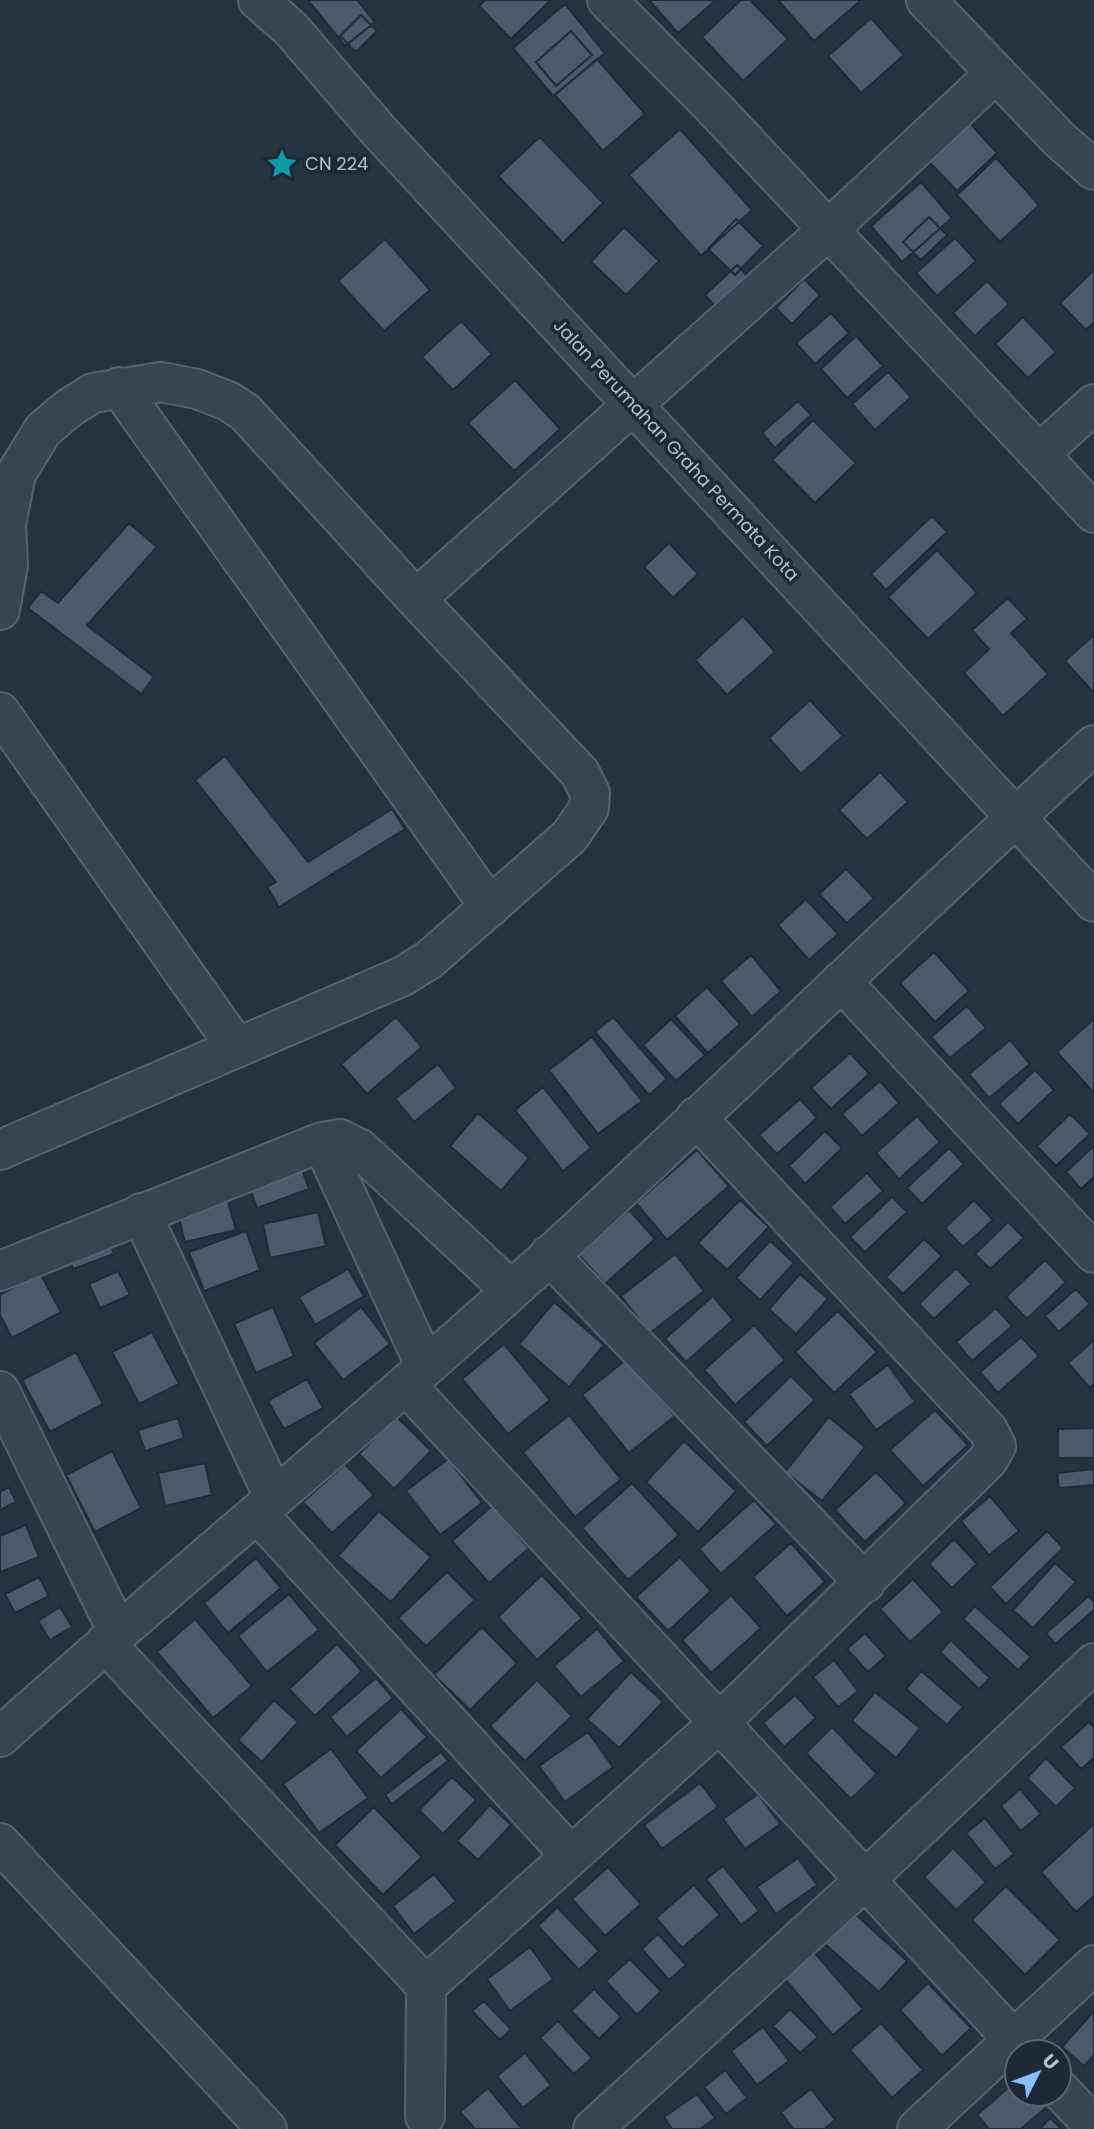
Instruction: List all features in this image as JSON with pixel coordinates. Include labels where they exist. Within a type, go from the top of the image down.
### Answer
[{"type":"street","name":"Jalan Perumahan Graha Permata Kota","points":[[258,0],[291,29],[378,130],[1094,902]]},
{"type":"street","points":[[607,0],[714,108],[1094,513]]},
{"type":"street","points":[[926,0],[1059,139],[1094,170]]},
{"type":"street","points":[[416,599],[828,230],[995,74]]},
{"type":"street","points":[[0,610],[8,565],[6,523],[16,474],[43,430],[69,408],[93,393],[162,382],[198,389],[228,401],[245,412],[580,773],[590,793],[589,808],[570,836],[430,959],[403,975],[0,1150]]},
{"type":"street","points":[[119,387],[490,907]]},
{"type":"street","points":[[1039,454],[1094,404]]},
{"type":"street","points":[[0,712],[237,1048]]},
{"type":"street","points":[[0,1737],[416,1376],[511,1290],[1094,745]]},
{"type":"street","points":[[841,981],[1094,1253]]},
{"type":"street","points":[[426,1986],[719,1723],[988,1460],[996,1446],[988,1430],[696,1117]]},
{"type":"street","points":[[0,1271],[322,1142],[340,1139],[360,1149],[511,1290]]},
{"type":"street","points":[[322,1142],[416,1376],[719,1723],[1012,2038]]},
{"type":"street","points":[[141,1213],[266,1505],[571,1856]]},
{"type":"street","points":[[549,1255],[865,1583]]},
{"type":"street","points":[[0,1391],[111,1638],[426,1986],[425,2116]]},
{"type":"street","points":[[593,2129],[865,1880],[1094,1663]]},
{"type":"street","points":[[0,1843],[267,2129]]},
{"type":"street","points":[[1026,2038],[1094,1965]]},
{"type":"street","points":[[917,2129],[1003,2059]]},
{"type":"street","points":[[1073,2104],[1094,2126]]},
{"type":"building","points":[[308,0],[357,0],[375,22],[345,46]]},
{"type":"building","points":[[485,0],[551,0],[511,39],[479,6]]},
{"type":"building","points":[[649,0],[716,0],[678,33]]},
{"type":"building","points":[[741,0],[750,0],[788,39],[743,81],[702,37]]},
{"type":"building","points":[[778,0],[861,0],[814,41]]},
{"type":"building","points":[[565,4],[605,53],[553,96],[513,48]]},
{"type":"building","points":[[361,15],[377,31],[356,52],[340,36]]},
{"type":"building","points":[[871,18],[904,55],[861,93],[828,56]]},
{"type":"building","points":[[571,31],[592,55],[556,86],[536,62]]},
{"type":"building","points":[[597,59],[645,114],[603,151],[555,95]]},
{"type":"building","points":[[958,110],[997,153],[957,191],[916,148]]},
{"type":"building","points":[[680,129],[752,210],[701,256],[629,175]]},
{"type":"building","points":[[540,137],[603,203],[563,243],[498,176]]},
{"type":"building","points":[[996,158],[1039,205],[1000,242],[957,195]]},
{"type":"building","points":[[921,182],[952,218],[902,262],[871,226]]},
{"type":"building","points":[[929,217],[947,235],[921,260],[903,242]]},
{"type":"building","points":[[736,219],[763,246],[735,275],[708,249]]},
{"type":"building","points":[[624,227],[659,261],[626,295],[591,262]]},
{"type":"building","points":[[955,238],[976,261],[937,296],[916,273]]},
{"type":"building","points":[[385,239],[430,290],[384,331],[338,281]]},
{"type":"building","points":[[737,265],[756,285],[723,315],[705,295]]},
{"type":"building","points":[[1094,270],[1094,322],[1086,330],[1060,303]]},
{"type":"building","points":[[804,279],[820,295],[792,324],[776,308]]},
{"type":"building","points":[[987,281],[1009,304],[975,336],[953,313]]},
{"type":"building","points":[[831,313],[849,333],[815,364],[796,343]]},
{"type":"building","points":[[1023,317],[1056,352],[1028,378],[995,344]]},
{"type":"building","points":[[461,321],[492,354],[453,390],[422,357]]},
{"type":"building","points":[[856,336],[883,366],[847,398],[821,369]]},
{"type":"building","points":[[888,372],[911,397],[875,430],[852,404]]},
{"type":"building","points":[[515,380],[560,429],[514,471],[468,423]]},
{"type":"building","points":[[798,401],[811,415],[775,448],[762,433]]},
{"type":"building","points":[[813,420],[856,463],[815,503],[772,460]]},
{"type":"building","points":[[932,516],[947,532],[886,590],[871,574]]},
{"type":"building","points":[[129,523],[157,547],[87,625],[154,677],[141,694],[28,608],[41,591],[58,603]]},
{"type":"building","points":[[669,543],[698,574],[673,598],[644,567]]},
{"type":"building","points":[[937,550],[977,593],[928,639],[888,597]]},
{"type":"building","points":[[1008,598],[1027,619],[1011,633],[1048,674],[1003,716],[964,673],[989,649],[972,630]]},
{"type":"building","points":[[743,616],[775,652],[727,695],[695,660]]},
{"type":"building","points":[[1094,635],[1094,693],[1065,661]]},
{"type":"building","points":[[810,700],[843,736],[801,774],[769,738]]},
{"type":"building","points":[[225,756],[308,862],[392,809],[405,829],[279,907],[267,887],[276,882],[195,780]]},
{"type":"building","points":[[880,772],[908,802],[867,839],[839,810]]},
{"type":"building","points":[[846,869],[874,898],[847,923],[819,894]]},
{"type":"building","points":[[806,899],[838,934],[809,960],[778,925]]},
{"type":"building","points":[[934,952],[969,991],[935,1022],[900,983]]},
{"type":"building","points":[[751,955],[781,991],[752,1017],[721,981]]},
{"type":"building","points":[[707,987],[740,1024],[708,1053],[675,1016]]},
{"type":"building","points":[[967,1006],[986,1028],[950,1058],[931,1037]]},
{"type":"building","points":[[396,1017],[422,1047],[367,1094],[341,1064]]},
{"type":"building","points":[[613,1017],[667,1079],[649,1095],[595,1032]]},
{"type":"building","points":[[671,1019],[705,1055],[676,1081],[643,1045]]},
{"type":"building","points":[[1094,1019],[1094,1093],[1057,1052]]},
{"type":"building","points":[[592,1037],[642,1101],[598,1134],[549,1070]]},
{"type":"building","points":[[1010,1040],[1030,1064],[989,1098],[969,1074]]},
{"type":"building","points":[[850,1053],[869,1074],[831,1109],[811,1088]]},
{"type":"building","points":[[438,1064],[456,1088],[414,1122],[395,1099]]},
{"type":"building","points":[[1035,1070],[1054,1090],[1018,1124],[999,1104]]},
{"type":"building","points":[[880,1081],[899,1103],[862,1136],[842,1114]]},
{"type":"building","points":[[543,1087],[591,1148],[563,1171],[515,1110]]},
{"type":"building","points":[[800,1099],[817,1118],[777,1154],[759,1135]]},
{"type":"building","points":[[478,1113],[529,1158],[501,1191],[450,1146]]},
{"type":"building","points":[[1070,1114],[1090,1134],[1056,1166],[1037,1146]]},
{"type":"building","points":[[917,1116],[940,1142],[899,1179],[876,1153]]},
{"type":"building","points":[[825,1131],[842,1148],[805,1184],[789,1166]]},
{"type":"building","points":[[1094,1146],[1094,1177],[1081,1189],[1066,1172]]},
{"type":"building","points":[[949,1148],[964,1164],[922,1204],[907,1188]]},
{"type":"building","points":[[697,1150],[729,1186],[667,1240],[636,1203]]},
{"type":"building","points":[[298,1159],[309,1189],[257,1208],[246,1178]]},
{"type":"building","points":[[867,1173],[883,1191],[845,1224],[830,1207]]},
{"type":"building","points":[[892,1197],[907,1212],[865,1252],[850,1237]]},
{"type":"building","points":[[227,1198],[236,1230],[185,1242],[177,1211]]},
{"type":"building","points":[[740,1200],[769,1227],[727,1270],[698,1243]]},
{"type":"building","points":[[974,1200],[993,1220],[963,1247],[945,1228]]},
{"type":"building","points":[[629,1210],[655,1239],[605,1284],[579,1255]]},
{"type":"building","points":[[318,1212],[326,1246],[270,1258],[263,1224]]},
{"type":"building","points":[[1008,1222],[1024,1238],[990,1269],[975,1254]]},
{"type":"building","points":[[246,1231],[260,1270],[204,1291],[189,1252]]},
{"type":"building","points":[[106,1233],[114,1254],[73,1269],[65,1247]]},
{"type":"building","points":[[924,1239],[942,1256],[903,1294],[886,1277]]},
{"type":"building","points":[[770,1241],[794,1263],[760,1300],[736,1278]]},
{"type":"building","points":[[675,1254],[704,1291],[650,1333],[621,1296]]},
{"type":"building","points":[[1045,1260],[1066,1282],[1027,1319],[1006,1297]]},
{"type":"building","points":[[956,1268],[971,1284],[934,1319],[919,1304]]},
{"type":"building","points":[[348,1269],[364,1296],[315,1325],[299,1297]]},
{"type":"building","points":[[118,1271],[130,1295],[100,1308],[89,1284]]},
{"type":"building","points":[[40,1273],[61,1312],[12,1338],[0,1315],[0,1295]]},
{"type":"building","points":[[800,1274],[828,1299],[796,1334],[769,1309]]},
{"type":"building","points":[[1076,1289],[1090,1304],[1059,1332],[1045,1316]]},
{"type":"building","points":[[713,1296],[733,1320],[686,1362],[665,1339]]},
{"type":"building","points":[[554,1302],[604,1345],[569,1387],[519,1344]]},
{"type":"building","points":[[273,1307],[294,1356],[256,1373],[234,1324]]},
{"type":"building","points":[[361,1307],[390,1344],[343,1380],[314,1343]]},
{"type":"building","points":[[996,1308],[1012,1326],[972,1361],[956,1342]]},
{"type":"building","points":[[838,1311],[877,1352],[834,1393],[795,1352]]},
{"type":"building","points":[[754,1325],[785,1360],[735,1405],[704,1370]]},
{"type":"building","points":[[152,1332],[179,1384],[139,1404],[112,1352]]},
{"type":"building","points":[[1021,1337],[1039,1356],[998,1393],[980,1372]]},
{"type":"building","points":[[1094,1340],[1094,1384],[1090,1388],[1068,1363]]},
{"type":"building","points":[[504,1344],[550,1400],[508,1434],[462,1379]]},
{"type":"building","points":[[76,1352],[103,1404],[50,1432],[22,1380]]},
{"type":"building","points":[[628,1358],[675,1416],[629,1453],[582,1395]]},
{"type":"building","points":[[888,1365],[915,1402],[876,1430],[849,1394]]},
{"type":"building","points":[[791,1376],[815,1400],[767,1446],[744,1422]]},
{"type":"building","points":[[307,1379],[323,1408],[284,1429],[268,1401]]},
{"type":"building","points":[[935,1410],[968,1445],[923,1486],[890,1450]]},
{"type":"building","points":[[569,1415],[621,1479],[575,1517],[523,1452]]},
{"type":"building","points":[[396,1416],[431,1451],[394,1489],[359,1454]]},
{"type":"building","points":[[829,1417],[865,1447],[822,1501],[785,1472]]},
{"type":"building","points":[[178,1418],[184,1438],[145,1451],[138,1430]]},
{"type":"building","points":[[1094,1428],[1094,1458],[1058,1458],[1058,1429]]},
{"type":"building","points":[[684,1441],[736,1491],[698,1532],[646,1482]]},
{"type":"building","points":[[112,1451],[141,1508],[95,1532],[66,1475]]},
{"type":"building","points":[[448,1459],[482,1503],[440,1535],[406,1491]]},
{"type":"building","points":[[205,1463],[212,1495],[165,1506],[158,1473]]},
{"type":"building","points":[[345,1464],[374,1495],[332,1533],[303,1502]]},
{"type":"building","points":[[1094,1469],[1094,1485],[1059,1488],[1057,1473]]},
{"type":"building","points":[[876,1472],[906,1503],[865,1542],[835,1510]]},
{"type":"building","points":[[632,1483],[679,1535],[628,1580],[582,1528]]},
{"type":"building","points":[[9,1487],[16,1502],[0,1510],[0,1492]]},
{"type":"building","points":[[990,1496],[1019,1531],[989,1555],[961,1521]]},
{"type":"building","points":[[754,1500],[776,1524],[721,1574],[699,1549]]},
{"type":"building","points":[[492,1506],[529,1548],[489,1583],[452,1541]]},
{"type":"building","points":[[379,1511],[431,1557],[391,1602],[338,1556]]},
{"type":"building","points":[[26,1525],[39,1557],[0,1572],[0,1536]]},
{"type":"building","points":[[1047,1531],[1063,1548],[1006,1604],[990,1587]]},
{"type":"building","points":[[954,1539],[977,1564],[952,1588],[929,1564]]},
{"type":"building","points":[[791,1543],[825,1582],[787,1616],[753,1577]]},
{"type":"building","points":[[680,1557],[711,1591],[668,1631],[636,1597]]},
{"type":"building","points":[[256,1558],[281,1588],[228,1633],[204,1603]]},
{"type":"building","points":[[1055,1563],[1076,1582],[1033,1628],[1013,1610]]},
{"type":"building","points":[[447,1572],[475,1600],[426,1646],[398,1618]]},
{"type":"building","points":[[542,1575],[582,1618],[537,1660],[498,1617]]},
{"type":"building","points":[[39,1577],[49,1596],[15,1613],[5,1594]]},
{"type":"building","points":[[913,1579],[943,1612],[910,1642],[880,1609]]},
{"type":"building","points":[[289,1594],[319,1630],[267,1672],[238,1636]]},
{"type":"building","points":[[731,1595],[761,1628],[711,1673],[682,1640]]},
{"type":"building","points":[[1089,1596],[1094,1602],[1094,1610],[1055,1644],[1046,1633]]},
{"type":"building","points":[[975,1606],[1031,1657],[1018,1670],[963,1619]]},
{"type":"building","points":[[60,1607],[72,1627],[50,1640],[38,1621]]},
{"type":"building","points":[[195,1619],[252,1686],[213,1718],[157,1652]]},
{"type":"building","points":[[482,1627],[517,1663],[470,1710],[434,1675]]},
{"type":"building","points":[[597,1629],[624,1661],[581,1697],[554,1666]]},
{"type":"building","points":[[865,1633],[886,1656],[868,1672],[847,1649]]},
{"type":"building","points":[[951,1640],[990,1678],[979,1689],[940,1652]]},
{"type":"building","points":[[337,1644],[362,1671],[315,1716],[289,1689]]},
{"type":"building","points":[[834,1660],[858,1691],[838,1707],[813,1677]]},
{"type":"building","points":[[921,1671],[963,1707],[947,1725],[906,1689]]},
{"type":"building","points":[[631,1672],[663,1702],[619,1748],[587,1719]]},
{"type":"building","points":[[376,1678],[393,1698],[347,1737],[330,1717]]},
{"type":"building","points":[[537,1680],[572,1716],[525,1761],[490,1726]]},
{"type":"building","points":[[875,1692],[920,1728],[896,1758],[852,1721]]},
{"type":"building","points":[[795,1695],[816,1718],[784,1747],[763,1723]]},
{"type":"building","points":[[274,1700],[298,1722],[262,1762],[238,1740]]},
{"type":"building","points":[[401,1709],[427,1737],[381,1778],[356,1751]]},
{"type":"building","points":[[1089,1722],[1094,1727],[1094,1758],[1081,1769],[1061,1747]]},
{"type":"building","points":[[832,1727],[877,1774],[851,1799],[806,1753]]},
{"type":"building","points":[[588,1732],[613,1767],[565,1802],[539,1766]]},
{"type":"building","points":[[331,1749],[368,1798],[319,1833],[283,1784]]},
{"type":"building","points":[[441,1752],[448,1761],[392,1804],[385,1795]]},
{"type":"building","points":[[1046,1758],[1075,1788],[1056,1807],[1027,1778]]},
{"type":"building","points":[[452,1777],[476,1800],[443,1834],[419,1810]]},
{"type":"building","points":[[700,1783],[718,1807],[662,1849],[644,1825]]},
{"type":"building","points":[[1020,1789],[1041,1814],[1021,1831],[1001,1806]]},
{"type":"building","points":[[758,1794],[780,1824],[745,1849],[723,1819]]},
{"type":"building","points":[[490,1805],[511,1825],[478,1860],[457,1841]]},
{"type":"building","points":[[374,1807],[422,1857],[383,1895],[335,1845]]},
{"type":"building","points":[[985,1818],[1014,1854],[995,1869],[966,1833]]},
{"type":"building","points":[[1094,1824],[1094,1896],[1076,1912],[1041,1872]]},
{"type":"building","points":[[953,1848],[986,1882],[956,1910],[924,1877]]},
{"type":"building","points":[[798,1858],[817,1885],[776,1914],[757,1887]]},
{"type":"building","points":[[723,1866],[759,1911],[741,1925],[706,1879]]},
{"type":"building","points":[[608,1867],[641,1904],[605,1936],[572,1899]]},
{"type":"building","points":[[434,1874],[456,1901],[414,1934],[393,1906]]},
{"type":"building","points":[[694,1885],[720,1915],[682,1948],[656,1918]]},
{"type":"building","points":[[1006,1886],[1060,1940],[1025,1975],[972,1920]]},
{"type":"building","points":[[557,1907],[599,1951],[579,1970],[538,1926]]},
{"type":"building","points":[[853,1912],[907,1961],[879,1992],[825,1944]]},
{"type":"building","points":[[658,1934],[686,1965],[669,1980],[642,1949]]},
{"type":"building","points":[[530,1947],[553,1979],[510,2011],[487,1979]]},
{"type":"building","points":[[814,1952],[863,2009],[833,2035],[784,1978]]},
{"type":"building","points":[[630,1959],[661,1991],[637,2015],[606,1981]]},
{"type":"building","points":[[928,1983],[971,2028],[942,2056],[900,2010]]},
{"type":"building","points":[[594,1989],[621,2017],[599,2039],[571,2011]]},
{"type":"building","points":[[484,2001],[511,2029],[500,2040],[472,2011]]},
{"type":"building","points":[[790,2009],[818,2037],[800,2053],[773,2026]]},
{"type":"building","points":[[1094,2011],[1094,2055],[1084,2066],[1073,2056],[1073,2038],[1070,2038]]},
{"type":"building","points":[[558,2021],[592,2058],[574,2074],[540,2038]]},
{"type":"building","points":[[881,2023],[923,2070],[892,2098],[850,2050]]},
{"type":"building","points":[[763,2027],[789,2061],[757,2085],[731,2051]]},
{"type":"building","points":[[525,2053],[551,2085],[523,2108],[497,2076]]},
{"type":"building","points":[[725,2070],[747,2098],[726,2114],[704,2087]]},
{"type":"building","points":[[488,2088],[522,2129],[475,2129],[460,2112]]},
{"type":"building","points":[[811,2089],[835,2120],[824,2129],[793,2129],[781,2112]]},
{"type":"building","points":[[1003,2092],[1003,2108],[1046,2108],[1021,2129],[989,2129],[977,2115]]},
{"type":"building","points":[[697,2094],[715,2118],[700,2129],[672,2129],[664,2117]]},
{"type":"building","points":[[1050,2118],[1062,2129],[1040,2129]]},
{"type":"place","name":"CN 224","points":[[282,164]]}]
